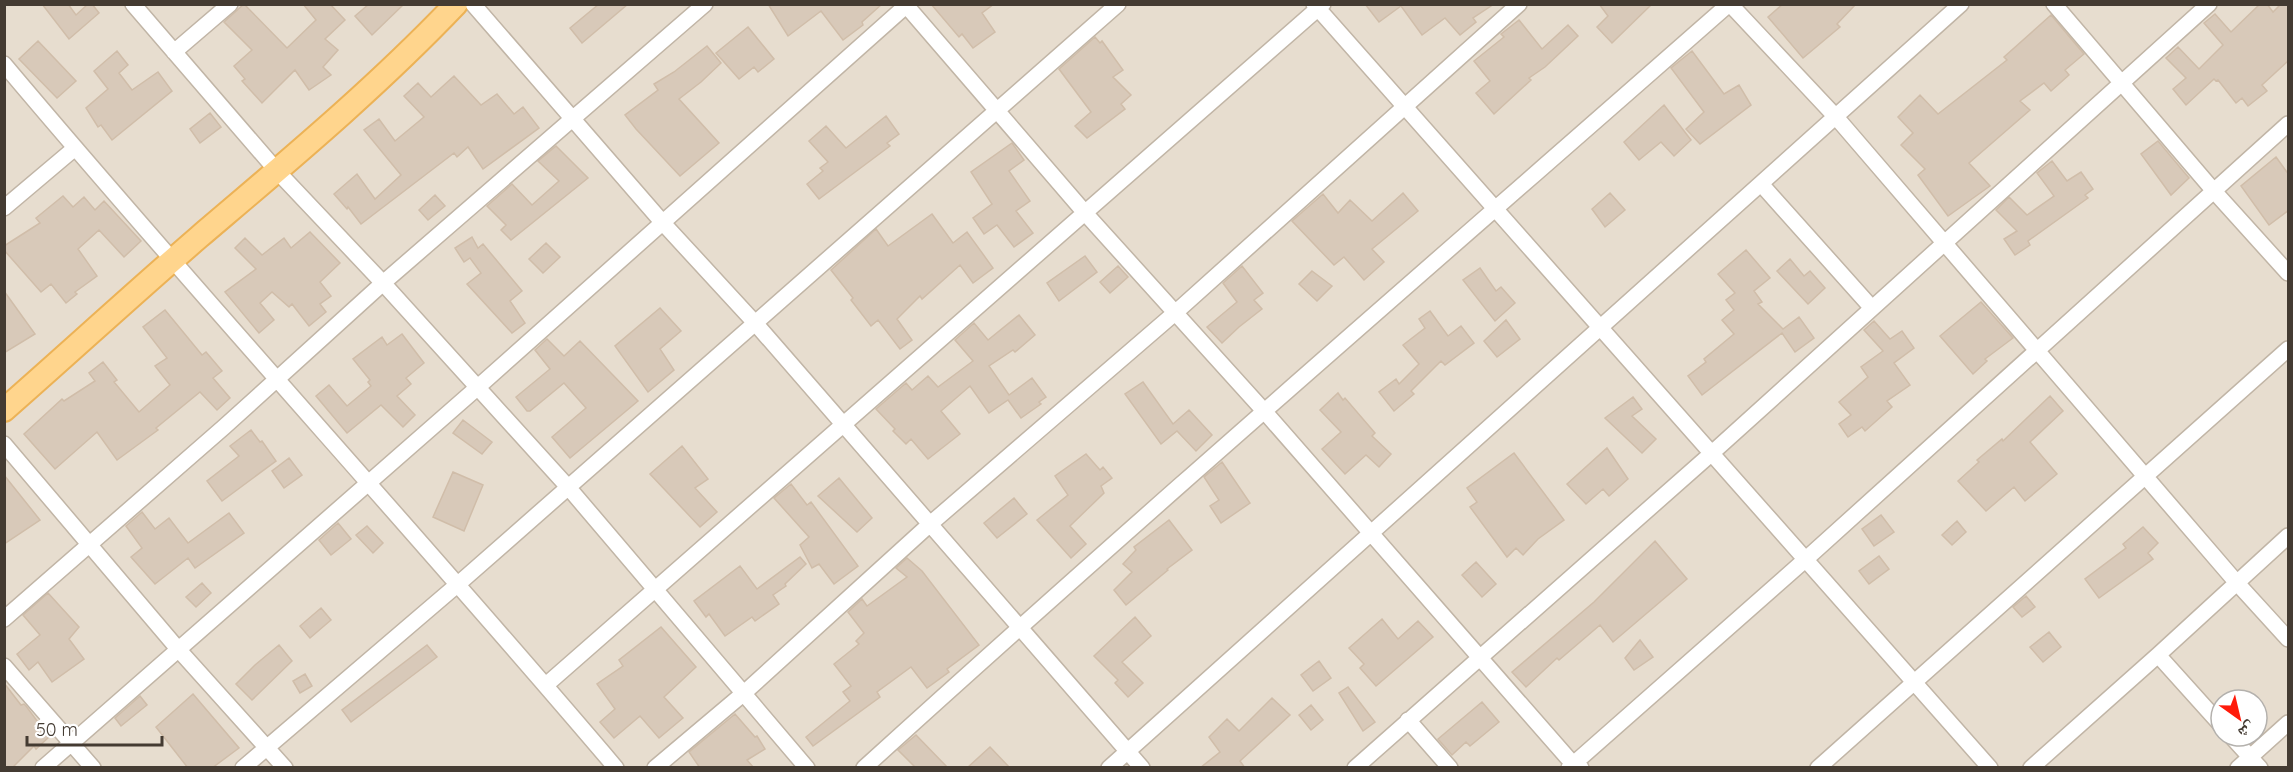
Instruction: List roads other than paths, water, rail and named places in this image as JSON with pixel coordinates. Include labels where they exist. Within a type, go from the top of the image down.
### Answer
[{"type":"main road","points":[[4,410],[171,261],[344,114],[406,57],[456,4]]},
{"type":"street","points":[[133,4],[277,171],[383,283],[568,487],[807,768]]},
{"type":"street","points":[[174,52],[230,4]]},
{"type":"street","points":[[473,4],[663,223],[756,324],[1142,768]]},
{"type":"street","points":[[4,619],[383,283],[705,4]]},
{"type":"street","points":[[243,768],[756,324],[1118,4]]},
{"type":"street","points":[[655,768],[744,693],[929,525],[1176,312],[1519,4]]},
{"type":"street","points":[[864,768],[1019,627],[1730,4],[1836,117],[2145,477],[2289,639]]},
{"type":"street","points":[[1109,768],[1600,326],[1762,185],[1961,4]]},
{"type":"street","points":[[2054,4],[2213,190],[2289,273]]},
{"type":"street","points":[[1354,768],[1712,453],[2209,4]]},
{"type":"street","points":[[43,768],[478,387],[906,5],[996,112],[1372,533],[1574,766],[2213,190],[2286,130]]},
{"type":"street","points":[[546,685],[1086,214],[1318,6],[1494,210],[1600,326],[1990,768]]},
{"type":"street","points":[[4,64],[171,261],[546,685],[616,768]]},
{"type":"street","points":[[4,208],[75,148]]},
{"type":"street","points":[[1762,185],[1872,307]]},
{"type":"street","points":[[1818,768],[2289,349]]},
{"type":"street","points":[[4,444],[178,649],[285,768]]},
{"type":"street","points":[[2031,768],[2289,536]]},
{"type":"street","points":[[2158,655],[2209,712]]},
{"type":"street","points":[[4,666],[93,768]]},
{"type":"street","points":[[1408,720],[1450,768]]},
{"type":"street","points":[[2238,768],[2255,762],[2289,723]]},
{"type":"street","points":[[2242,748],[2255,762]]}]
